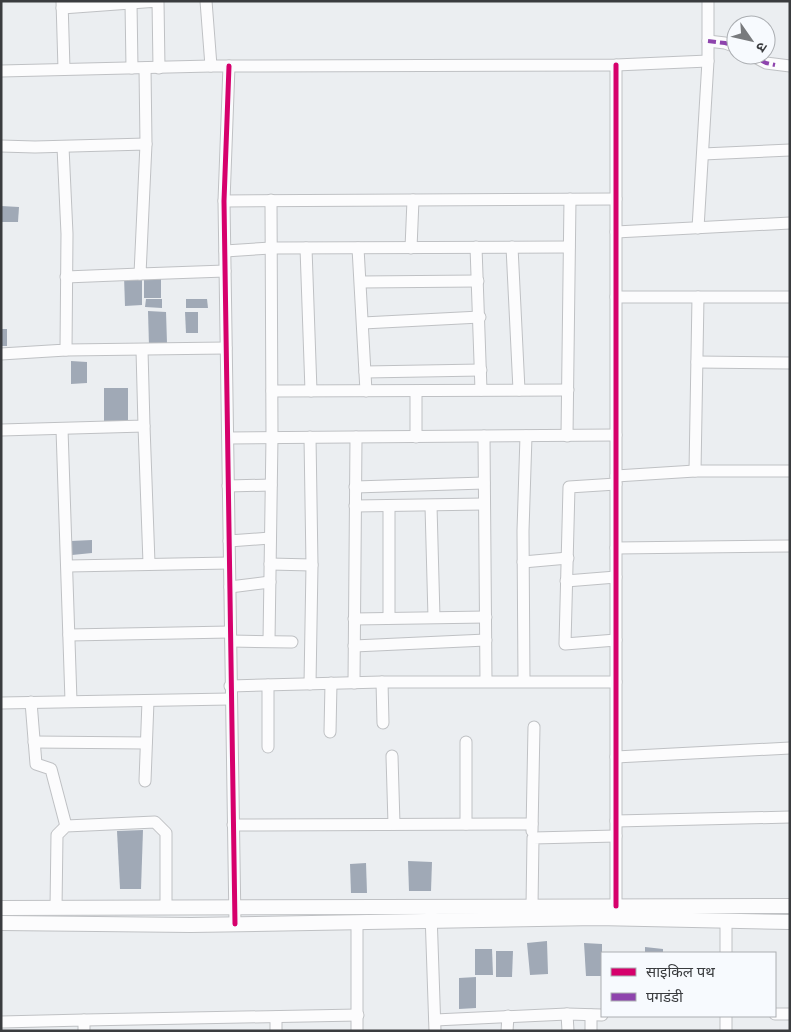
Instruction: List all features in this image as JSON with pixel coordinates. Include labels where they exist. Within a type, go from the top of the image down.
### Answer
[{"type":"street","points":[[64,69],[62,5],[158,1],[159,68]]},
{"type":"street","points":[[206,1],[211,66]]},
{"type":"street","points":[[698,228],[708,61],[708,1]]},
{"type":"street","points":[[130,3],[132,68]]},
{"type":"street","points":[[708,41],[726,43]]},
{"type":"street","points":[[1,71],[211,66],[616,65],[708,61]]},
{"type":"street","points":[[776,64],[790,66]]},
{"type":"street","points":[[616,65],[616,906]]},
{"type":"street","points":[[228,66],[224,201],[230,700],[235,924]]},
{"type":"street","points":[[140,274],[146,144],[145,68]]},
{"type":"street","points":[[1,146],[62,147],[146,144]]},
{"type":"street","points":[[62,147],[67,234],[66,350]]},
{"type":"street","points":[[703,154],[790,150]]},
{"type":"street","points":[[224,201],[616,198]]},
{"type":"street","points":[[567,436],[570,199]]},
{"type":"street","points":[[269,641],[272,437],[271,200]]},
{"type":"street","points":[[411,248],[413,200]]},
{"type":"street","points":[[616,232],[790,223]]},
{"type":"street","points":[[476,247],[480,317],[481,390]]},
{"type":"street","points":[[512,247],[519,390]]},
{"type":"street","points":[[225,251],[271,248],[569,247]]},
{"type":"street","points":[[306,248],[311,391]]},
{"type":"street","points":[[358,248],[366,391]]},
{"type":"street","points":[[66,277],[225,272]]},
{"type":"street","points":[[361,282],[478,281]]},
{"type":"street","points":[[616,297],[790,297]]},
{"type":"street","points":[[695,472],[698,297]]},
{"type":"street","points":[[363,323],[480,317]]},
{"type":"street","points":[[1,354],[66,350],[226,348]]},
{"type":"street","points":[[142,350],[149,563]]},
{"type":"street","points":[[697,362],[790,364]]},
{"type":"street","points":[[365,372],[481,370]]},
{"type":"street","points":[[272,391],[568,390]]},
{"type":"street","points":[[416,391],[416,436]]},
{"type":"street","points":[[1,430],[144,426]]},
{"type":"street","points":[[62,429],[71,701]]},
{"type":"street","points":[[484,436],[486,681]]},
{"type":"street","points":[[524,680],[523,562],[526,436]]},
{"type":"street","points":[[228,438],[616,436]]},
{"type":"street","points":[[310,437],[312,565],[310,684]]},
{"type":"street","points":[[354,683],[354,487],[356,437]]},
{"type":"street","points":[[616,640],[565,644],[570,487],[695,472],[790,471]]},
{"type":"street","points":[[354,487],[484,483]]},
{"type":"street","points":[[228,486],[271,485]]},
{"type":"street","points":[[355,506],[484,504]]},
{"type":"street","points":[[388,506],[389,618]]},
{"type":"street","points":[[431,506],[434,617]]},
{"type":"street","points":[[229,541],[270,538]]},
{"type":"street","points":[[616,548],[790,546]]},
{"type":"street","points":[[523,562],[568,558]]},
{"type":"street","points":[[68,566],[229,563]]},
{"type":"street","points":[[270,564],[312,565]]},
{"type":"street","points":[[566,581],[616,577]]},
{"type":"street","points":[[230,586],[270,582]]},
{"type":"street","points":[[354,620],[486,617]]},
{"type":"street","points":[[69,635],[230,636],[292,642]]},
{"type":"street","points":[[354,646],[486,640]]},
{"type":"street","points":[[230,686],[524,680],[616,682]]},
{"type":"street","points":[[382,682],[383,723]]},
{"type":"street","points":[[330,732],[331,683]]},
{"type":"street","points":[[268,686],[268,747]]},
{"type":"street","points":[[1,703],[230,700]]},
{"type":"street","points":[[145,781],[148,701]]},
{"type":"street","points":[[30,702],[36,764],[51,769],[66,826]]},
{"type":"street","points":[[532,906],[534,727]]},
{"type":"street","points":[[34,742],[146,743]]},
{"type":"street","points":[[466,742],[466,824]]},
{"type":"street","points":[[616,757],[790,748]]},
{"type":"street","points":[[392,756],[394,824]]},
{"type":"street","points":[[616,821],[790,817]]},
{"type":"street","points":[[56,908],[57,835],[66,826],[155,822],[162,827],[166,834],[166,907]]},
{"type":"street","points":[[233,825],[532,824]]},
{"type":"street","points":[[533,838],[616,836]]},
{"type":"street","points":[[431,906],[435,1026],[508,1016],[596,1015],[591,1031]]},
{"type":"street","points":[[1,908],[790,906]]},
{"type":"street","points":[[1,923],[235,924],[597,918],[790,922]]},
{"type":"street","points":[[726,920],[726,952]]},
{"type":"street","points":[[357,922],[357,1031]]},
{"type":"street","points":[[567,1014],[568,1031]]},
{"type":"street","points":[[776,1014],[790,1014]]},
{"type":"street","points":[[1,1022],[84,1025],[358,1015]]},
{"type":"street","points":[[507,1031],[508,1016]]},
{"type":"street","points":[[276,1017],[276,1031]]},
{"type":"street","points":[[726,1017],[726,1031]]},
{"type":"building","points":[[1,206],[19,207],[18,222],[1,222]]},
{"type":"building","points":[[161,274],[161,298],[144,298],[144,275]]},
{"type":"building","points":[[124,276],[142,276],[142,305],[125,306]]},
{"type":"building","points":[[146,299],[162,299],[162,308],[145,307]]},
{"type":"building","points":[[186,299],[207,299],[208,308],[186,308]]},
{"type":"building","points":[[148,311],[166,312],[167,344],[149,346]]},
{"type":"building","points":[[185,312],[198,312],[198,333],[186,333]]},
{"type":"building","points":[[1,329],[7,329],[7,346],[1,346]]},
{"type":"building","points":[[71,361],[87,362],[87,383],[71,384]]},
{"type":"building","points":[[104,388],[128,388],[128,421],[104,421]]},
{"type":"building","points":[[92,540],[92,553],[72,555],[71,541]]},
{"type":"building","points":[[143,830],[141,889],[120,889],[117,831]]},
{"type":"building","points":[[408,861],[432,862],[431,891],[409,891]]},
{"type":"building","points":[[366,863],[367,893],[351,893],[350,864]]},
{"type":"building","points":[[547,941],[548,974],[530,975],[527,943]]},
{"type":"building","points":[[584,943],[602,944],[601,976],[586,976]]},
{"type":"building","points":[[645,947],[663,949],[663,952],[645,952]]},
{"type":"building","points":[[475,949],[492,949],[493,975],[475,975]]},
{"type":"building","points":[[496,951],[513,951],[512,977],[496,977]]},
{"type":"building","points":[[476,977],[476,1008],[459,1009],[459,978]]},
{"type":"marked path","points":[[708,41],[726,43]]},
{"type":"cycle path","points":[[616,65],[616,906]]},
{"type":"cycle path","points":[[229,66],[224,201],[235,924]]}]
